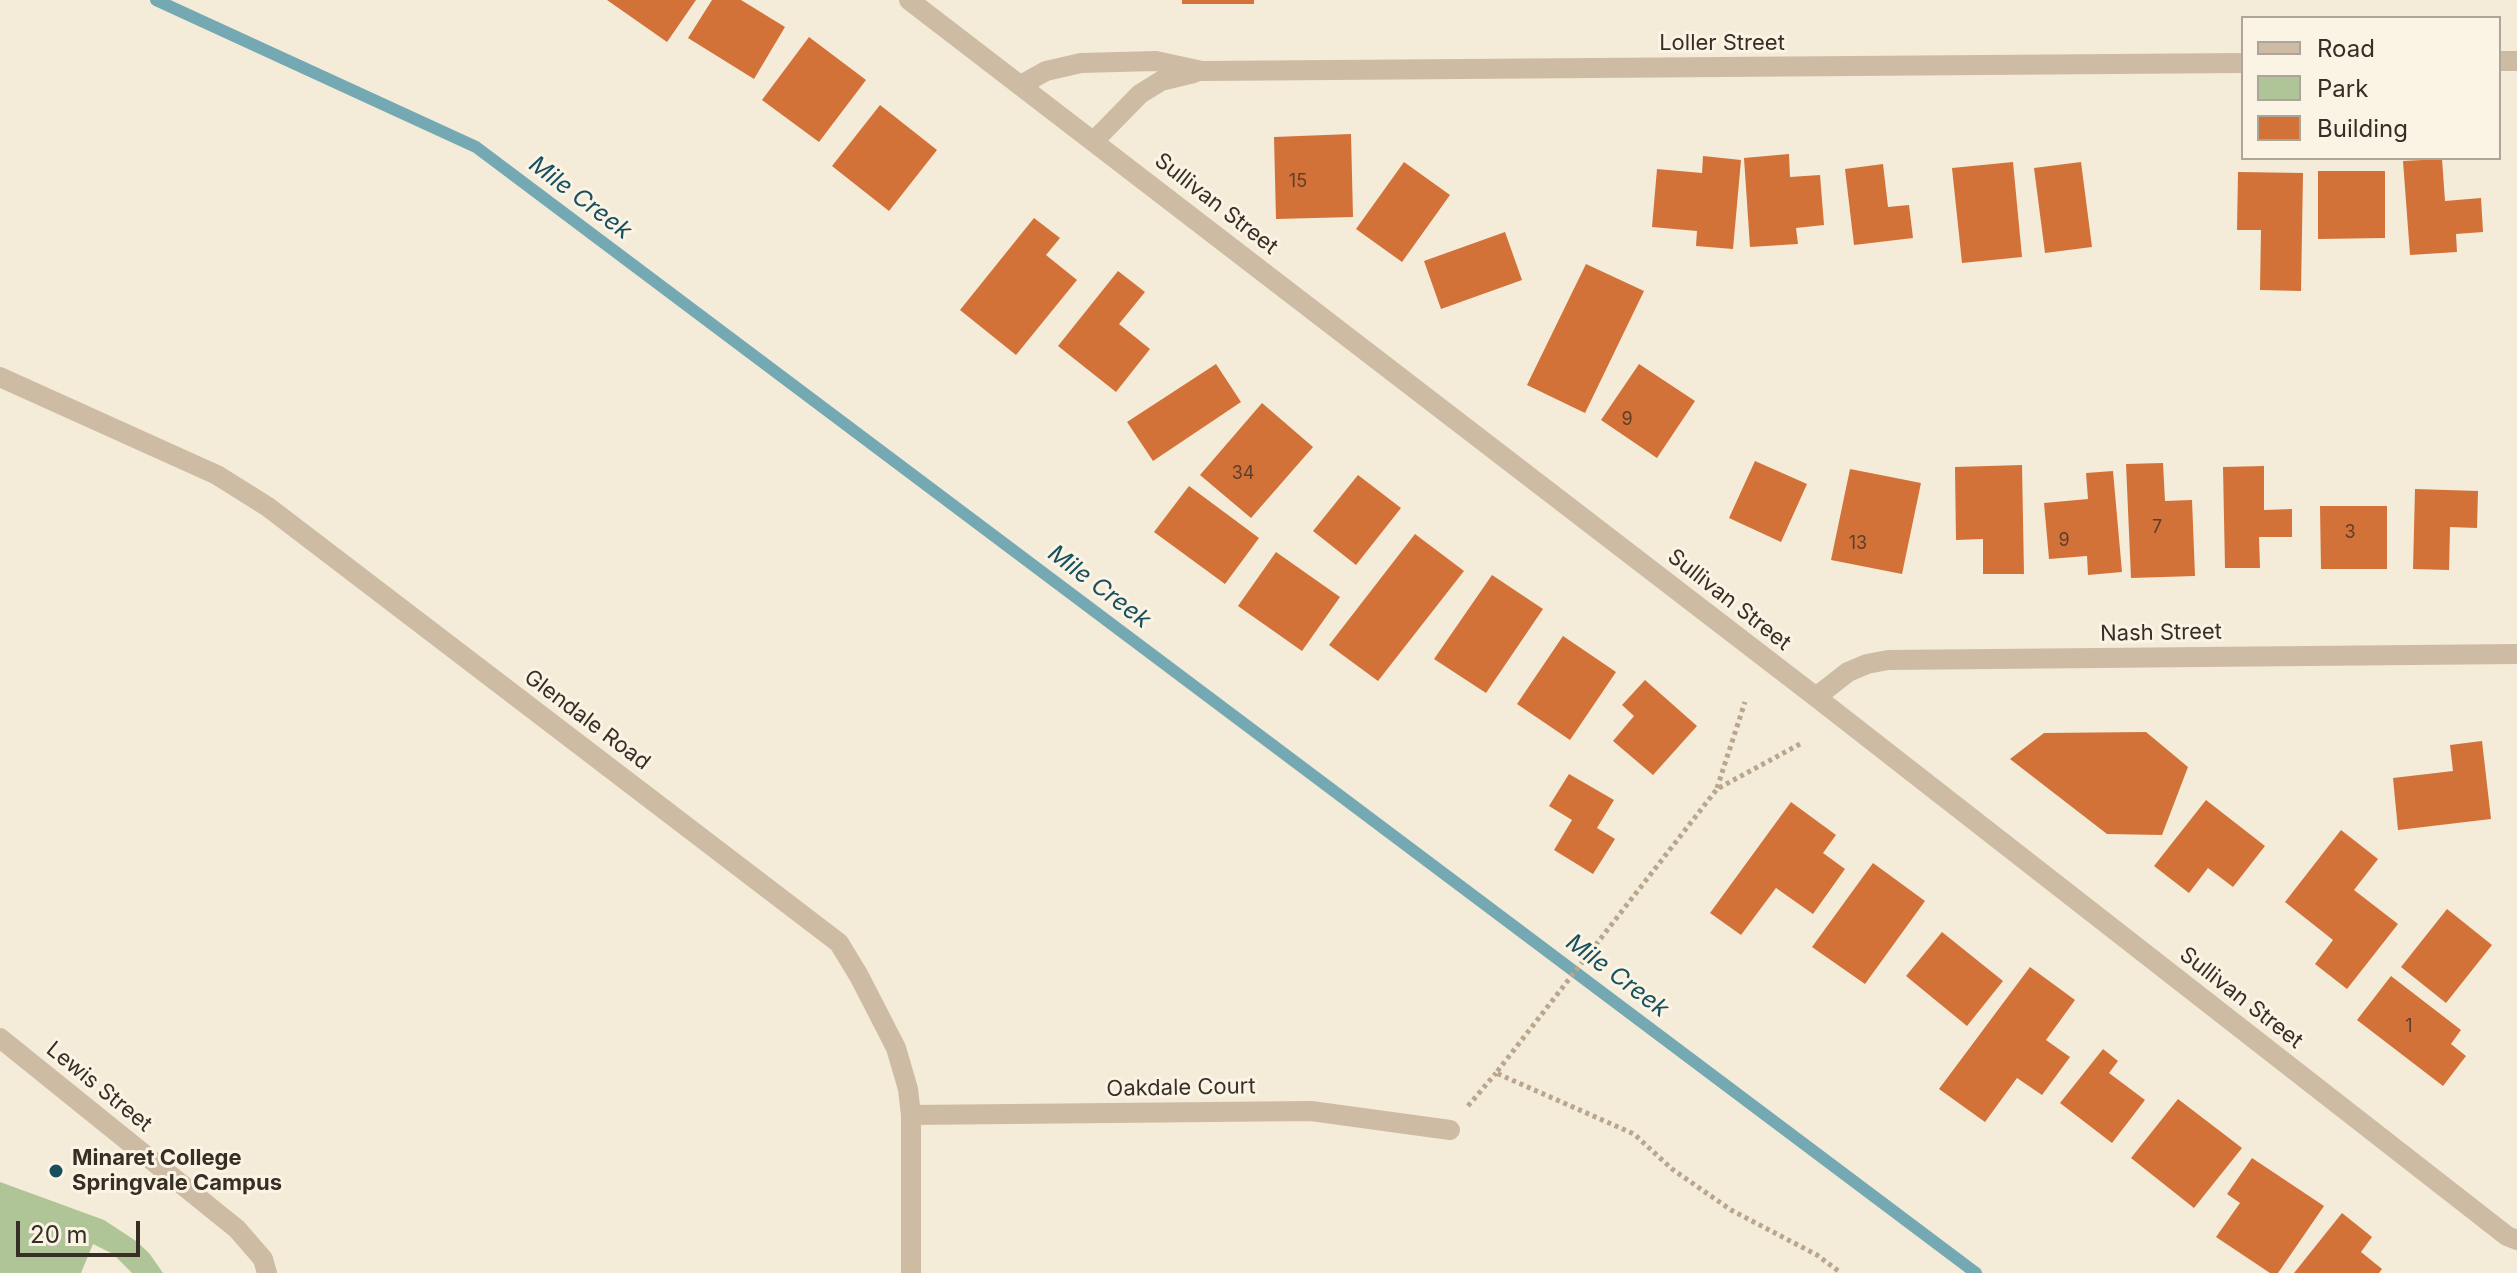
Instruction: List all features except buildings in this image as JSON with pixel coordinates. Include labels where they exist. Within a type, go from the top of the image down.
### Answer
[{"type":"street","name":"Sullivan Street","points":[[909,0],[1816,697],[2507,1236],[2517,1240]]},
{"type":"street","name":"Loller Street","points":[[1021,85],[1046,71],[1081,63],[1156,61],[1202,71],[2241,63]]},
{"type":"street","name":"Loller Street","points":[[1094,141],[1140,94],[1161,81],[1202,71]]},
{"type":"street","name":"Glendale Road","points":[[0,377],[217,475],[268,507],[839,943],[896,1048],[908,1089],[911,1115],[911,1273]]},
{"type":"street","name":"Nash Street","points":[[1816,697],[1848,672],[1888,660],[2517,654]]},
{"type":"street","name":"Lewis Street","points":[[0,1038],[237,1229],[263,1259],[267,1273]]},
{"type":"street","name":"Oakdale Court","points":[[911,1115],[1311,1111],[1450,1130]]},
{"type":"path","points":[[1450,1130],[1717,789],[1745,702]]},
{"type":"path","points":[[1717,789],[1800,744]]},
{"type":"path","points":[[1496,1073],[1634,1134],[1672,1169],[1731,1210],[1817,1255],[1841,1273]]},
{"type":"green space","points":[[0,1182],[104,1220],[136,1241],[163,1273],[132,1273],[113,1254],[93,1244],[81,1273],[0,1273]]},
{"type":"waterway","name":"Mile Creek","points":[[156,0],[476,147],[1976,1273]]},
{"type":"place","name":"Minaret College Springvale Campus","points":[[56,1171]]}]
